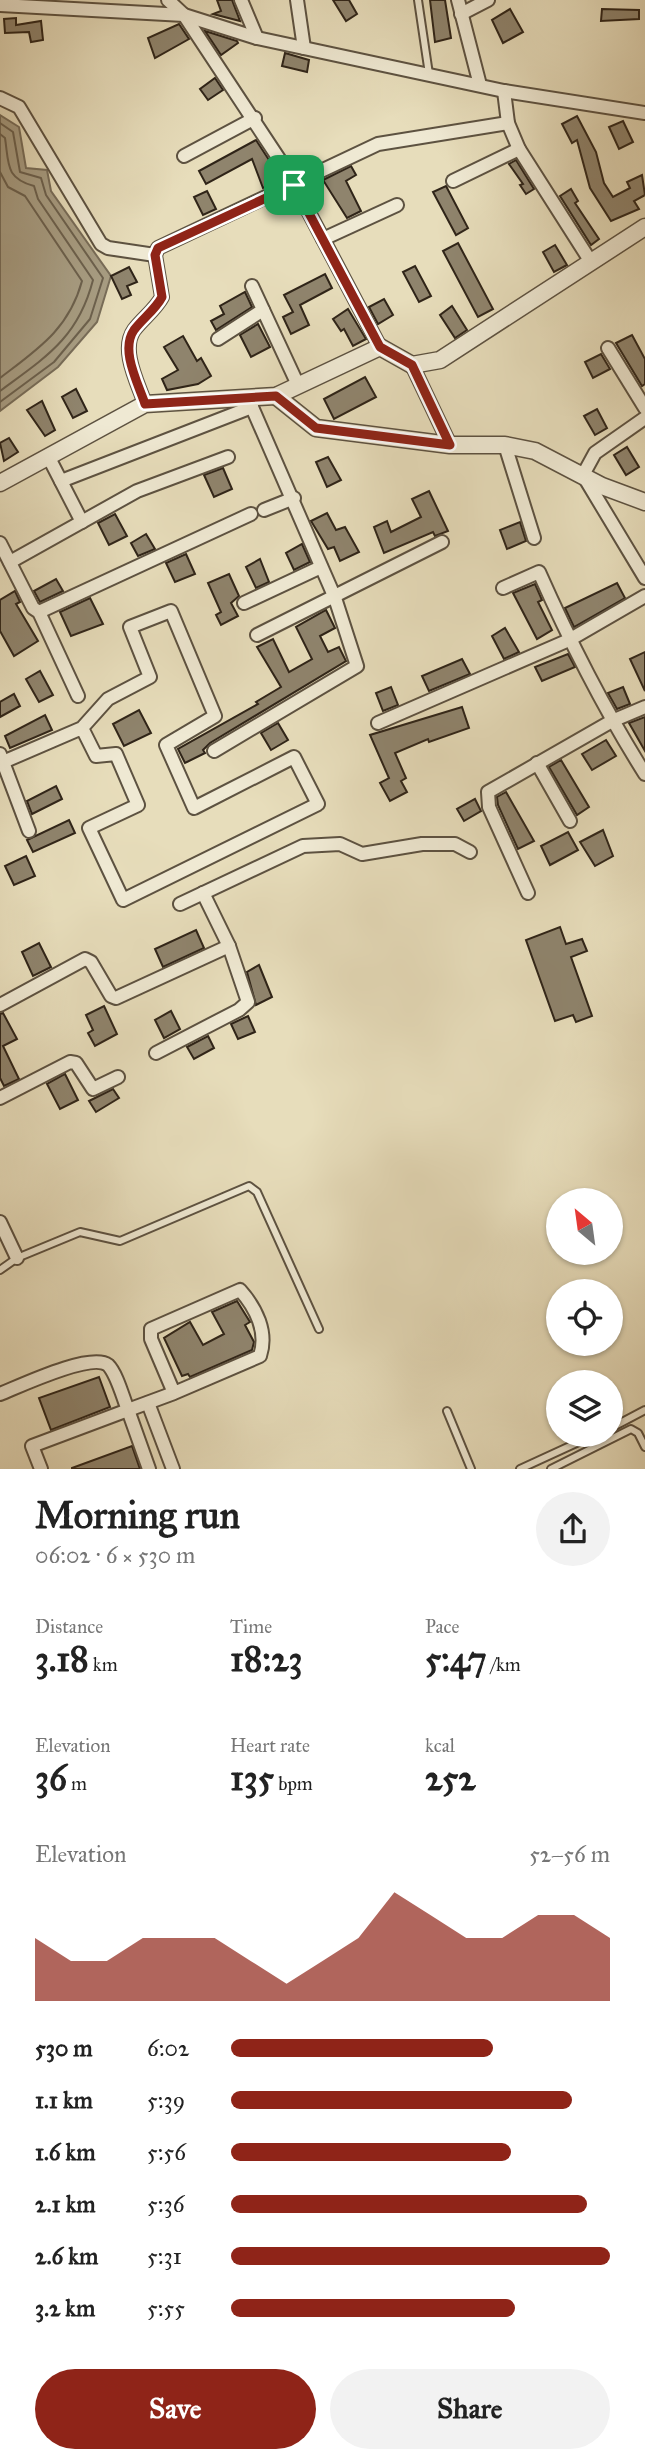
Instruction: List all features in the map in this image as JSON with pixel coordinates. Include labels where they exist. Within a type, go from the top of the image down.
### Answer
[{"type":"street","points":[[168,0],[184,15],[255,118],[294,185],[380,347],[412,365],[450,445]]},
{"type":"street","points":[[241,0],[257,38]]},
{"type":"street","points":[[297,0],[304,48]]},
{"type":"street","points":[[458,0],[480,85]]},
{"type":"street","points":[[461,14],[488,0]]},
{"type":"street","points":[[0,5],[184,15],[257,38],[505,91],[645,113]]},
{"type":"street","points":[[505,91],[508,124],[519,149],[591,262]]},
{"type":"street","points":[[0,98],[19,107],[101,244],[108,248],[155,255]]},
{"type":"street","points":[[184,156],[255,118]]},
{"type":"street","points":[[155,255],[165,244],[378,144],[508,124]]},
{"type":"street","points":[[453,181],[519,149]]},
{"type":"street","points":[[323,239],[397,205]]},
{"type":"street","points":[[412,365],[440,360],[645,227]]},
{"type":"street","points":[[145,404],[129,353],[129,342],[131,333],[162,297],[155,255]]},
{"type":"street","points":[[252,286],[298,385]]},
{"type":"street","points":[[218,339],[263,310]]},
{"type":"street","points":[[61,481],[250,402],[276,396],[380,347]]},
{"type":"street","points":[[608,348],[645,408]]},
{"type":"street","points":[[276,396],[316,428],[450,445],[505,445],[535,451],[602,486],[645,502]]},
{"type":"street","points":[[0,483],[145,404],[250,402]]},
{"type":"street","points":[[214,751],[357,666],[335,598],[294,498],[250,402]]},
{"type":"street","points":[[583,475],[595,453],[645,418]]},
{"type":"street","points":[[505,445],[534,538]]},
{"type":"street","points":[[48,456],[82,522]]},
{"type":"street","points":[[10,562],[137,491],[228,457]]},
{"type":"street","points":[[583,475],[645,578]]},
{"type":"street","points":[[264,510],[294,498]]},
{"type":"street","points":[[39,612],[251,514]]},
{"type":"street","points":[[257,635],[442,542]]},
{"type":"street","points":[[0,544],[33,608],[39,612],[78,696]]},
{"type":"street","points":[[244,603],[321,567]]},
{"type":"street","points":[[503,588],[538,572],[569,640],[612,721],[645,774]]},
{"type":"street","points":[[378,723],[569,640],[645,597]]},
{"type":"street","points":[[29,831],[1,758],[82,728],[108,699],[150,677],[131,627],[170,611],[215,716],[166,745],[194,808],[294,757],[318,804],[122,900],[89,828],[138,805],[116,754],[96,756],[82,728]]},
{"type":"street","points":[[528,892],[486,797],[493,788],[537,763],[612,721],[645,707]]},
{"type":"street","points":[[537,763],[570,821]]},
{"type":"street","points":[[180,904],[303,846],[340,844],[362,854],[422,844],[456,844],[470,852]]},
{"type":"street","points":[[156,1053],[246,1005],[247,997],[229,946],[203,893]]},
{"type":"street","points":[[0,1005],[85,959],[91,962],[111,996],[116,998],[229,946]]},
{"type":"street","points":[[0,1098],[70,1062],[76,1063],[93,1089],[117,1077]]},
{"type":"street","points":[[0,1222],[17,1258]]},
{"type":"street","points":[[41,1469],[33,1446],[174,1393],[260,1356],[263,1331],[240,1290],[151,1329],[151,1339],[174,1393]]},
{"type":"street","points":[[0,1394],[98,1360],[110,1367],[149,1469]]},
{"type":"street","points":[[148,1403],[173,1469]]},
{"type":"lane","points":[[418,0],[429,74]]},
{"type":"lane","points":[[0,1270],[17,1258],[80,1232],[120,1241],[249,1186],[257,1192],[319,1329]]},
{"type":"lane","points":[[623,1422],[645,1410]]},
{"type":"lane","points":[[447,1411],[471,1469]]},
{"type":"lane","points":[[551,1469],[631,1429],[638,1433],[645,1447]]},
{"type":"lane","points":[[520,1469],[568,1447]]},
{"type":"water","points":[[0,115],[19,127],[26,168],[47,170],[51,191],[111,276],[97,322],[58,367],[0,411]]},
{"type":"building","points":[[217,0],[232,0],[240,21],[213,14],[221,11]]},
{"type":"building","points":[[333,0],[349,0],[357,14],[346,21]]},
{"type":"building","points":[[430,0],[445,0],[451,38],[435,42]]},
{"type":"building","points":[[510,9],[523,32],[503,43],[492,20]]},
{"type":"building","points":[[602,9],[639,10],[639,19],[601,21]]},
{"type":"building","points":[[16,18],[16,25],[41,21],[43,40],[31,42],[29,32],[5,33],[4,19]]},
{"type":"building","points":[[179,24],[189,39],[155,58],[148,38]]},
{"type":"building","points":[[205,31],[237,41],[238,43],[221,55]]},
{"type":"building","points":[[285,53],[309,60],[307,72],[282,66]]},
{"type":"building","points":[[215,78],[223,90],[208,100],[200,89]]},
{"type":"building","points":[[577,116],[596,152],[604,183],[613,197],[630,188],[627,182],[642,175],[645,195],[634,201],[639,209],[611,221],[590,188],[577,140],[572,143],[562,124]]},
{"type":"building","points":[[623,121],[633,142],[619,149],[609,127]]},
{"type":"building","points":[[256,140],[282,180],[263,188],[252,159],[206,184],[199,171]]},
{"type":"building","points":[[516,160],[534,189],[526,194],[520,185],[523,184],[509,164]]},
{"type":"building","points":[[351,166],[356,175],[346,181],[361,211],[347,218],[323,180]]},
{"type":"building","points":[[446,186],[468,228],[456,235],[433,192]]},
{"type":"building","points":[[571,189],[578,201],[575,203],[599,239],[591,245],[560,196]]},
{"type":"building","points":[[207,191],[216,209],[203,215],[194,197]]},
{"type":"building","points":[[458,243],[493,309],[478,317],[443,251]]},
{"type":"building","points":[[555,245],[567,265],[554,272],[543,252]]},
{"type":"building","points":[[415,266],[431,296],[419,302],[403,272]]},
{"type":"building","points":[[129,267],[137,282],[127,286],[131,295],[122,299],[111,276]]},
{"type":"building","points":[[325,274],[332,288],[300,305],[309,325],[291,334],[283,317],[293,312],[284,295]]},
{"type":"building","points":[[245,292],[252,307],[216,330],[211,321],[224,314],[220,306]]},
{"type":"building","points":[[384,299],[393,315],[378,324],[369,307]]},
{"type":"building","points":[[452,306],[467,330],[455,338],[440,315]]},
{"type":"building","points":[[348,309],[366,339],[353,346],[344,329],[341,331],[333,319]]},
{"type":"building","points":[[258,324],[270,347],[251,357],[240,335]]},
{"type":"building","points":[[632,335],[645,359],[645,384],[642,386],[616,343]]},
{"type":"building","points":[[183,336],[197,361],[201,358],[211,376],[198,384],[167,390],[162,379],[178,370],[164,347]]},
{"type":"building","points":[[601,354],[610,369],[593,378],[585,362]]},
{"type":"building","points":[[365,377],[376,397],[334,419],[324,399]]},
{"type":"building","points":[[76,389],[87,411],[73,418],[62,397]]},
{"type":"building","points":[[42,401],[55,430],[45,436],[27,410]]},
{"type":"building","points":[[597,409],[607,428],[595,435],[584,416]]},
{"type":"building","points":[[9,438],[18,452],[4,461],[0,443]]},
{"type":"building","points":[[627,447],[639,467],[626,475],[614,455]]},
{"type":"building","points":[[328,457],[341,480],[327,487],[316,462]]},
{"type":"building","points":[[223,468],[232,489],[214,497],[204,475]]},
{"type":"building","points":[[429,491],[448,531],[435,536],[433,532],[384,553],[374,527],[387,521],[391,532],[421,517],[412,499]]},
{"type":"building","points":[[327,513],[336,530],[345,527],[359,552],[340,561],[334,547],[328,549],[311,521]]},
{"type":"building","points":[[115,514],[127,536],[109,545],[98,523]]},
{"type":"building","points":[[520,522],[526,541],[507,549],[500,530]]},
{"type":"building","points":[[146,534],[155,549],[138,556],[131,543]]},
{"type":"building","points":[[302,544],[310,562],[294,570],[286,553]]},
{"type":"building","points":[[186,554],[195,574],[175,582],[166,563]]},
{"type":"building","points":[[260,559],[269,582],[256,588],[246,567]]},
{"type":"building","points":[[229,574],[239,596],[231,603],[238,616],[221,625],[216,615],[221,612],[208,583]]},
{"type":"building","points":[[56,579],[63,591],[40,602],[34,591]]},
{"type":"building","points":[[617,583],[625,598],[574,627],[565,608]]},
{"type":"building","points":[[535,584],[542,600],[538,602],[552,630],[537,639],[513,593]]},
{"type":"building","points":[[15,591],[20,602],[16,604],[38,641],[14,656],[0,631],[0,600]]},
{"type":"building","points":[[90,598],[103,624],[71,636],[60,612]]},
{"type":"building","points":[[326,610],[335,628],[320,636],[328,652],[339,647],[346,661],[210,743],[203,750],[205,753],[185,763],[178,749],[258,704],[256,702],[281,687],[257,647],[273,639],[289,672],[312,659],[296,627]]},
{"type":"building","points":[[505,628],[519,652],[504,659],[492,636]]},
{"type":"building","points":[[645,652],[645,691],[630,659]]},
{"type":"building","points":[[568,654],[575,667],[542,681],[535,667]]},
{"type":"building","points":[[462,659],[470,674],[429,691],[422,676]]},
{"type":"building","points":[[40,671],[53,695],[39,702],[26,679]]},
{"type":"building","points":[[391,687],[398,705],[383,711],[376,693]]},
{"type":"building","points":[[623,687],[630,704],[617,709],[608,693]]},
{"type":"building","points":[[14,694],[20,706],[0,717],[0,702]]},
{"type":"building","points":[[462,707],[469,728],[429,742],[428,739],[395,753],[406,778],[401,781],[407,792],[390,801],[380,783],[389,778],[370,735]]},
{"type":"building","points":[[139,710],[151,733],[124,746],[113,724]]},
{"type":"building","points":[[45,715],[52,730],[10,748],[5,736]]},
{"type":"building","points":[[645,717],[645,751],[629,723]]},
{"type":"building","points":[[278,723],[288,740],[271,750],[261,733]]},
{"type":"building","points":[[606,740],[616,756],[592,770],[582,754]]},
{"type":"building","points":[[561,760],[589,807],[577,815],[549,767]]},
{"type":"building","points":[[56,786],[62,799],[32,814],[27,801]]},
{"type":"building","points":[[506,792],[534,841],[518,849],[498,805],[497,797]]},
{"type":"building","points":[[475,799],[481,811],[464,821],[457,809]]},
{"type":"building","points":[[69,820],[75,833],[33,852],[27,840]]},
{"type":"building","points":[[603,830],[613,856],[595,866],[580,842]]},
{"type":"building","points":[[568,832],[578,850],[550,865],[541,846]]},
{"type":"building","points":[[26,856],[35,876],[14,885],[5,866]]},
{"type":"building","points":[[560,927],[566,944],[582,939],[587,951],[571,957],[592,1016],[576,1022],[573,1015],[555,1021],[526,940]]},
{"type":"building","points":[[196,930],[204,948],[163,967],[155,949]]},
{"type":"building","points":[[39,943],[51,967],[33,976],[22,952]]},
{"type":"building","points":[[259,965],[272,997],[256,1005],[247,972]]},
{"type":"building","points":[[104,1006],[117,1034],[95,1046],[88,1033],[93,1030],[86,1015]]},
{"type":"building","points":[[171,1011],[180,1029],[164,1038],[155,1020]]},
{"type":"building","points":[[3,1013],[17,1039],[3,1046],[19,1079],[4,1086],[0,1078],[0,1014]]},
{"type":"building","points":[[248,1016],[255,1032],[238,1039],[231,1024]]},
{"type":"building","points":[[208,1036],[214,1048],[194,1059],[187,1047]]},
{"type":"building","points":[[65,1074],[78,1100],[60,1109],[47,1084]]},
{"type":"building","points":[[113,1089],[119,1098],[96,1112],[89,1101]]},
{"type":"building","points":[[237,1301],[250,1322],[245,1325],[254,1342],[252,1350],[190,1377],[188,1374],[182,1376],[164,1338],[190,1322],[203,1345],[224,1334],[212,1312]]},
{"type":"building","points":[[99,1377],[110,1407],[51,1430],[39,1398]]},
{"type":"building","points":[[132,1446],[140,1469],[72,1469],[72,1468]]},
{"type":"route","points":[[294,185],[380,347],[412,365],[450,445],[321,430],[309,426],[276,396],[145,404],[129,353],[129,342],[131,333],[159,302],[164,291],[155,255],[158,248],[294,185]]}]
